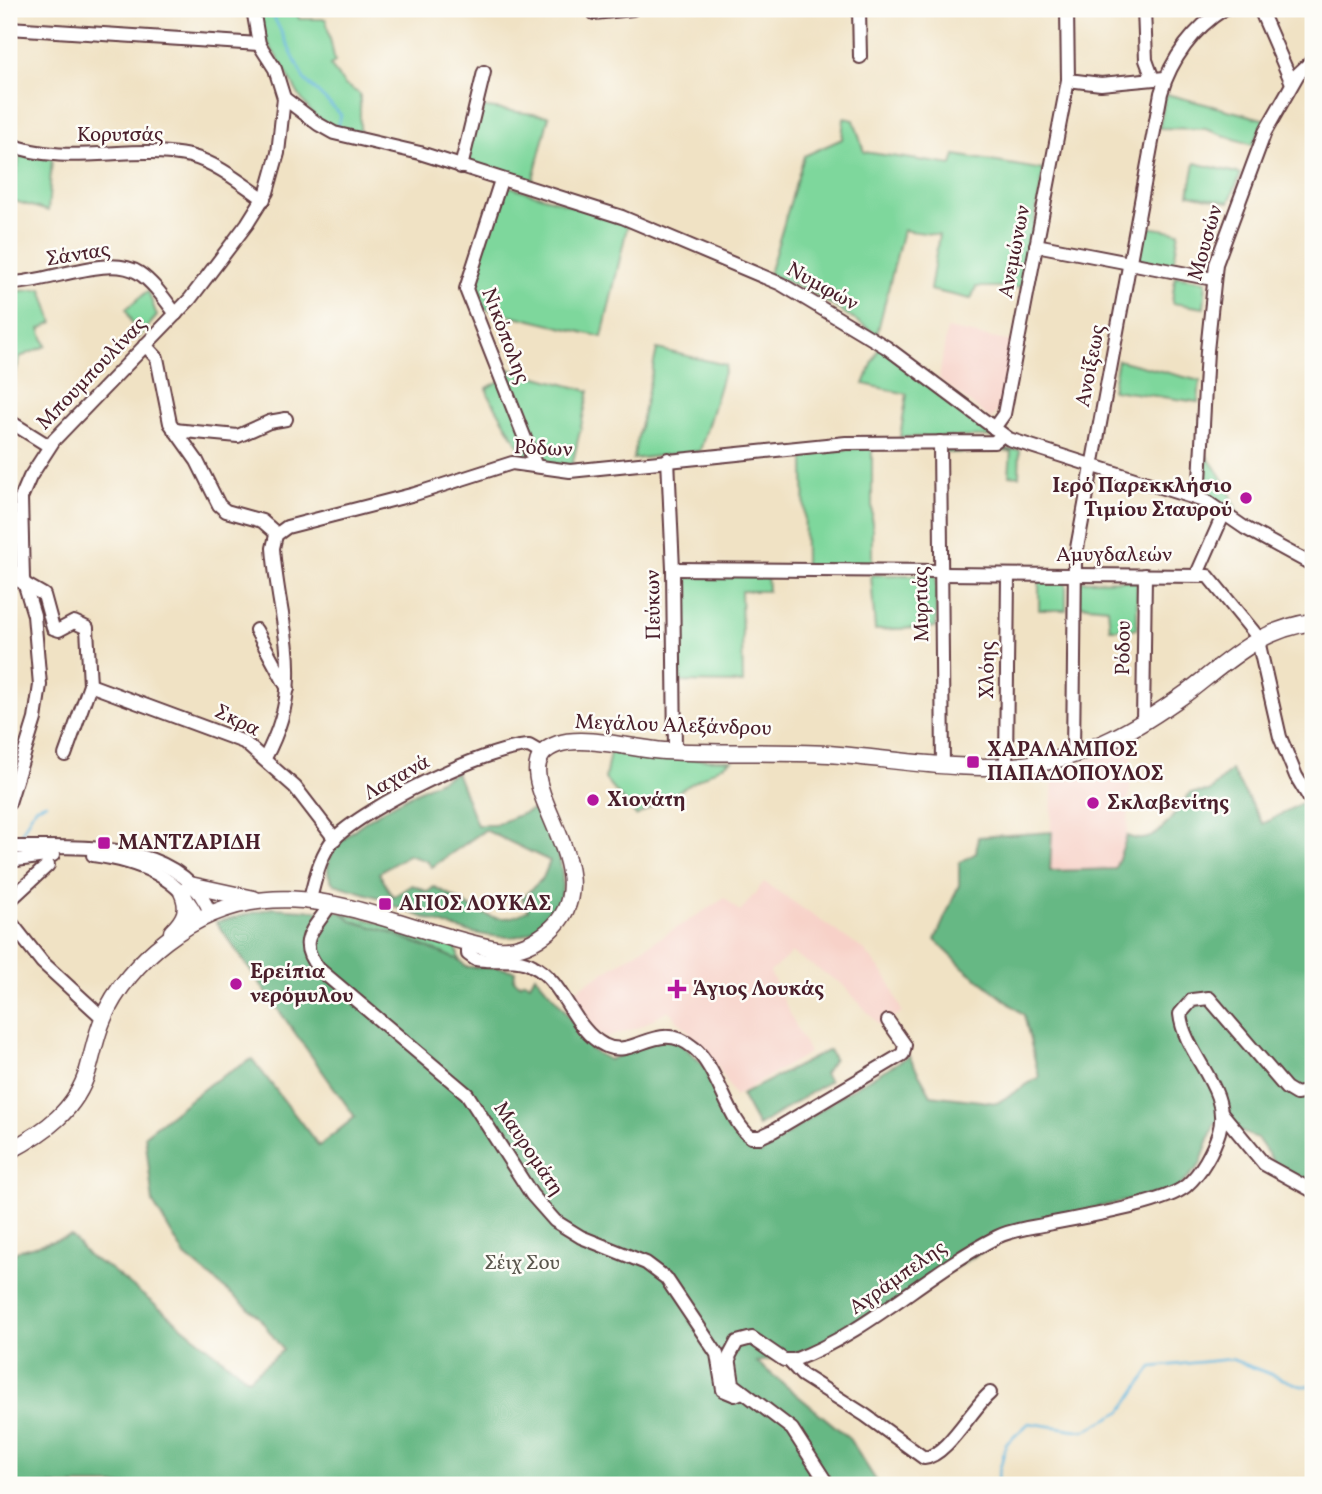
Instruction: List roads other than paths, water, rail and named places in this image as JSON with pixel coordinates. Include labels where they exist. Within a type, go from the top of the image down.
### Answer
[{"type":"main road","name":"Μεγάλου Αλεξάνδρου","points":[[543,754],[556,745],[570,742],[675,751],[830,754],[943,766],[1006,766],[1073,756],[1143,722],[1258,638],[1283,628],[1313,622]]},
{"type":"main road","points":[[9,1151],[46,1130],[73,1102],[87,1073],[103,1018],[125,983],[184,916],[186,888],[260,900],[310,899],[331,902],[468,942],[506,950],[529,944],[555,926],[569,900],[570,866],[538,784],[538,766],[543,754]]},
{"type":"main road","points":[[156,948],[205,917],[260,900]]},
{"type":"street","points":[[9,28],[259,44],[253,9]]},
{"type":"street","points":[[594,13],[633,9]]},
{"type":"street","points":[[859,9],[860,57]]},
{"type":"street","name":"Ανεμώνων","points":[[998,431],[1004,414],[1068,80],[1067,9]]},
{"type":"street","points":[[1068,80],[1101,84],[1159,79],[1146,60],[1144,9]]},
{"type":"street","name":"Ανοίξεως","points":[[1073,756],[1073,575],[1130,263],[1159,79],[1191,37],[1224,9]]},
{"type":"street","points":[[1261,9],[1292,83]]},
{"type":"street","name":"Μπουμπουλίνας","points":[[9,803],[30,739],[39,693],[35,625],[24,584],[20,504],[30,477],[49,446],[176,314],[264,198],[275,172],[284,98],[275,69],[259,44]]},
{"type":"street","name":"Μουσών","points":[[1199,499],[1213,279],[1258,149],[1292,83],[1313,60]]},
{"type":"street","points":[[461,167],[484,72]]},
{"type":"street","name":"Νυμφών","points":[[284,98],[334,133],[396,146],[631,220],[788,288],[898,355],[998,431],[1092,466],[1199,499],[1250,531],[1313,565]]},
{"type":"street","name":"Κορυτσάς","points":[[9,144],[63,155],[156,152],[188,156],[214,166],[264,198]]},
{"type":"street","name":"Νικόπολης","points":[[501,180],[466,287],[535,464]]},
{"type":"street","points":[[1036,245],[1213,279]]},
{"type":"street","name":"Σάντας","points":[[9,283],[37,282],[98,268],[122,268],[142,276],[176,314]]},
{"type":"street","points":[[145,345],[158,358],[164,397],[174,430],[197,461],[221,508],[262,521],[277,534],[273,551],[287,636],[288,689],[276,733],[265,758]]},
{"type":"street","points":[[174,430],[237,436],[269,422],[286,419]]},
{"type":"street","points":[[9,421],[49,446]]},
{"type":"street","name":"Ρόδων","points":[[277,534],[297,523],[415,494],[506,465],[535,464],[570,471],[668,459],[868,442],[995,442],[998,431]]},
{"type":"street","name":"Μυρτιάς","points":[[940,442],[943,766]]},
{"type":"street","name":"Πεύκων","points":[[668,459],[673,569],[675,751]]},
{"type":"street","points":[[1197,574],[1224,513]]},
{"type":"street","name":"Αμυγδαλεών","points":[[673,569],[1008,575],[1197,574],[1208,576],[1258,638]]},
{"type":"street","points":[[9,575],[44,595],[53,628],[59,630],[74,622],[87,628],[90,685],[65,755]]},
{"type":"street","name":"Χλόης","points":[[1006,766],[1008,575]]},
{"type":"street","name":"Ρόδου","points":[[1143,722],[1145,575]]},
{"type":"street","points":[[256,630],[288,689]]},
{"type":"street","points":[[1258,638],[1280,737],[1296,776],[1313,803]]},
{"type":"street","name":"Σκρα","points":[[90,685],[237,739],[265,758],[295,787],[335,839]]},
{"type":"street","name":"Λαχανά","points":[[310,899],[324,856],[335,839],[391,802],[467,763],[523,746],[533,747],[543,754]]},
{"type":"street","points":[[9,847],[86,847],[123,851],[148,858],[186,888]]},
{"type":"street","points":[[9,861],[64,855],[104,857],[144,867],[202,896],[205,917]]},
{"type":"street","points":[[9,901],[48,865]]},
{"type":"street","name":"Μαυρομάτη","points":[[331,902],[306,943],[307,952],[315,964],[467,1094],[532,1195],[555,1221],[581,1237],[646,1263],[666,1278],[717,1354],[721,1367],[722,1389],[735,1395],[742,1392]]},
{"type":"street","points":[[9,920],[42,962],[103,1018]]},
{"type":"street","points":[[468,942],[468,954],[475,959],[533,966],[551,981],[586,1028],[603,1045],[615,1049],[668,1035],[687,1042],[705,1061],[738,1121],[751,1137],[760,1137],[773,1131],[903,1054],[905,1045],[888,1021]]},
{"type":"street","points":[[1313,1091],[1296,1094],[1286,1088],[1209,998],[1192,1000],[1180,1014],[1181,1026],[1189,1046],[1203,1066],[1221,1112],[1264,1164],[1313,1191]]},
{"type":"street","name":"Αγράμπελης","points":[[789,1361],[844,1338],[918,1285],[1002,1234],[1126,1207],[1181,1190],[1195,1177],[1212,1150],[1221,1112]]},
{"type":"street","points":[[828,1485],[792,1429],[733,1384],[729,1374],[729,1353],[738,1341],[754,1339],[789,1361],[800,1374],[865,1415],[924,1458],[937,1454],[990,1392]]},
{"type":"waterway","points":[[270,9],[304,79],[341,115],[338,126]]},
{"type":"waterway","points":[[21,834],[35,807],[46,803]]},
{"type":"waterway","points":[[996,1485],[1006,1444],[1029,1423],[1084,1431],[1122,1411],[1152,1367],[1231,1359],[1301,1386],[1313,1386]]},
{"type":"place","name":"Ιερό Παρεκκλήσιο Τιμίου Σταυρού","points":[[1246,498]]},
{"type":"place","name":"ΧΑΡΑΛΑΜΠΟΣ ΠΑΠΑΔΟΠΟΥΛΟΣ","points":[[973,762]]},
{"type":"place","name":"Χιονάτη","points":[[593,800]]},
{"type":"place","name":"Σκλαβενίτης","points":[[1093,803]]},
{"type":"place","name":"ΜΑΝΤΖΑΡΙΔΗ","points":[[104,843]]},
{"type":"place","name":"ΑΓΙΟΣ ΛΟΥΚΑΣ","points":[[385,904]]},
{"type":"place","name":"Ερείπια νερόμυλου","points":[[236,984]]},
{"type":"place","name":"Άγιος Λουκάς","points":[[677,989]]},
{"type":"park label","name":"Σέιχ Σου","points":[[522,1263]]}]
